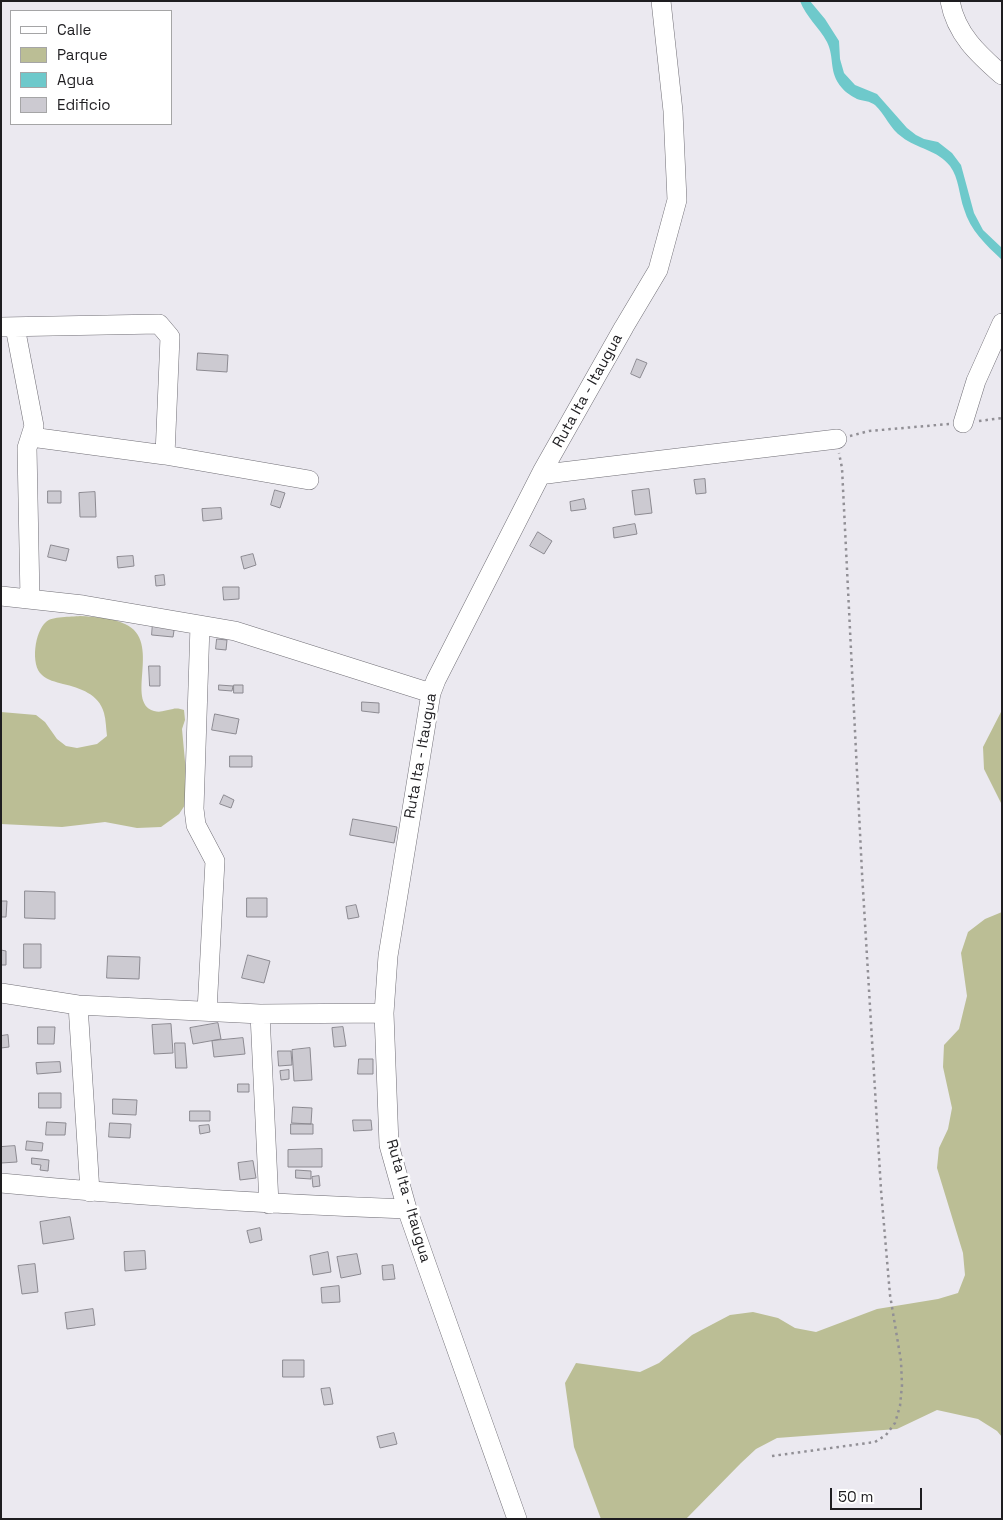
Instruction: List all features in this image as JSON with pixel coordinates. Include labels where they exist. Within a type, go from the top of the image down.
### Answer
[{"type":"street","name":"Ruta Ita - Itaugua","points":[[517,1519],[407,1209],[389,1145],[384,1013],[388,956],[431,693],[444,662],[542,472],[658,270],[677,200],[674,111],[661,1]]},
{"type":"street","points":[[950,1],[953,14],[962,34],[1002,75]]},
{"type":"street","points":[[963,423],[976,381],[1002,323]]},
{"type":"street","points":[[30,599],[27,448],[34,426],[8,327],[159,324],[170,337],[165,455]]},
{"type":"street","points":[[31,437],[165,455],[309,480]]},
{"type":"street","points":[[542,472],[547,474],[837,439]]},
{"type":"street","points":[[1,596],[83,605],[235,631],[431,693]]},
{"type":"street","points":[[200,625],[194,809],[196,825],[215,861],[206,1011]]},
{"type":"street","points":[[1,993],[78,1004],[260,1014],[384,1013]]},
{"type":"street","points":[[78,1004],[90,1192]]},
{"type":"street","points":[[260,1014],[269,1204]]},
{"type":"street","points":[[1,1184],[269,1204],[407,1209]]},
{"type":"path","points":[[772,1456],[875,1442],[886,1435],[895,1423],[900,1406],[902,1385],[901,1361],[890,1295],[881,1190],[862,873],[842,468],[837,439],[869,431],[1002,418]]},
{"type":"green space","points":[[80,616],[114,620],[125,624],[136,632],[141,644],[143,657],[142,696],[146,705],[157,712],[176,709],[184,710],[185,720],[182,729],[187,783],[185,805],[179,814],[161,827],[137,828],[105,822],[62,827],[1,824],[1,712],[36,715],[45,722],[57,739],[66,746],[77,748],[97,744],[107,736],[104,713],[98,701],[82,690],[46,678],[38,670],[36,664],[35,648],[42,626],[49,620]]},
{"type":"green space","points":[[1002,710],[1002,805],[984,769],[983,747]]},
{"type":"green space","points":[[1002,912],[1002,1437],[997,1431],[978,1419],[937,1410],[897,1429],[777,1438],[756,1449],[686,1519],[601,1519],[574,1447],[565,1383],[576,1363],[640,1372],[659,1363],[692,1335],[730,1315],[753,1312],[778,1318],[795,1328],[816,1332],[877,1309],[938,1299],[958,1293],[965,1275],[963,1253],[937,1168],[939,1148],[948,1129],[952,1108],[943,1067],[944,1045],[959,1029],[967,996],[961,953],[968,932],[985,919]]},
{"type":"water","points":[[800,1],[810,1],[825,19],[839,41],[840,59],[844,73],[855,85],[877,94],[907,128],[916,135],[938,142],[952,153],[961,165],[974,213],[983,230],[1002,248],[1002,260],[970,224],[950,166],[940,156],[902,137],[894,130],[875,105],[857,99],[842,88],[833,71],[827,42]]},
{"type":"building","points":[[198,353],[228,355],[227,372],[197,370]]},
{"type":"building","points":[[637,359],[647,363],[640,378],[631,374]]},
{"type":"building","points":[[705,479],[706,493],[696,494],[694,480]]},
{"type":"building","points":[[649,489],[652,513],[635,515],[632,491]]},
{"type":"building","points":[[275,490],[285,493],[280,508],[271,505]]},
{"type":"building","points":[[48,491],[61,491],[61,503],[48,503]]},
{"type":"building","points":[[95,492],[96,517],[80,517],[79,493]]},
{"type":"building","points":[[584,499],[586,509],[571,511],[570,502]]},
{"type":"building","points":[[221,508],[222,519],[203,521],[202,509]]},
{"type":"building","points":[[635,524],[637,534],[614,538],[613,528]]},
{"type":"building","points":[[538,532],[552,541],[544,554],[530,546]]},
{"type":"building","points":[[51,545],[69,549],[66,561],[48,557]]},
{"type":"building","points":[[253,554],[256,565],[244,569],[241,557]]},
{"type":"building","points":[[133,556],[134,566],[118,568],[117,557]]},
{"type":"building","points":[[164,575],[165,585],[156,586],[155,576]]},
{"type":"building","points":[[223,587],[239,587],[239,599],[224,600]]},
{"type":"building","points":[[153,622],[175,624],[173,637],[152,635]]},
{"type":"building","points":[[217,639],[227,640],[226,650],[216,649]]},
{"type":"building","points":[[149,666],[160,666],[160,686],[150,686]]},
{"type":"building","points":[[219,685],[233,686],[232,691],[219,690]]},
{"type":"building","points":[[234,685],[243,685],[243,693],[234,693]]},
{"type":"building","points":[[362,702],[379,703],[379,713],[362,711]]},
{"type":"building","points":[[215,714],[239,719],[236,734],[212,730]]},
{"type":"building","points":[[230,756],[252,756],[252,767],[230,767]]},
{"type":"building","points":[[224,795],[234,800],[231,808],[220,804]]},
{"type":"building","points":[[353,819],[397,827],[394,843],[350,835]]},
{"type":"building","points":[[25,891],[55,892],[55,919],[25,918]]},
{"type":"building","points":[[247,898],[267,898],[267,917],[247,917]]},
{"type":"building","points":[[1,901],[7,901],[6,917],[1,917]]},
{"type":"building","points":[[356,905],[359,917],[348,919],[346,907]]},
{"type":"building","points":[[24,944],[41,944],[41,968],[24,968]]},
{"type":"building","points":[[1,950],[6,951],[6,965],[1,965]]},
{"type":"building","points":[[248,955],[270,961],[264,983],[242,978]]},
{"type":"building","points":[[108,956],[140,957],[139,979],[107,978]]},
{"type":"building","points":[[218,1023],[221,1039],[193,1044],[190,1028]]},
{"type":"building","points":[[171,1024],[173,1053],[154,1054],[152,1025]]},
{"type":"building","points":[[38,1027],[55,1027],[54,1044],[38,1044]]},
{"type":"building","points":[[343,1027],[346,1046],[334,1047],[332,1028]]},
{"type":"building","points":[[8,1035],[9,1047],[1,1048],[1,1036]]},
{"type":"building","points":[[243,1038],[245,1054],[214,1057],[212,1041]]},
{"type":"building","points":[[175,1043],[185,1043],[187,1068],[176,1068]]},
{"type":"building","points":[[310,1048],[312,1080],[294,1081],[292,1050]]},
{"type":"building","points":[[278,1051],[291,1051],[292,1065],[279,1066]]},
{"type":"building","points":[[359,1059],[373,1059],[373,1074],[358,1074]]},
{"type":"building","points":[[60,1062],[61,1072],[37,1074],[36,1063]]},
{"type":"building","points":[[289,1070],[289,1079],[281,1080],[280,1071]]},
{"type":"building","points":[[238,1084],[249,1084],[249,1092],[238,1092]]},
{"type":"building","points":[[39,1093],[61,1093],[61,1108],[39,1108]]},
{"type":"building","points":[[113,1099],[137,1100],[136,1115],[113,1114]]},
{"type":"building","points":[[293,1107],[312,1108],[311,1124],[292,1123]]},
{"type":"building","points":[[190,1111],[210,1111],[210,1121],[190,1121]]},
{"type":"building","points":[[353,1120],[371,1120],[372,1130],[354,1131]]},
{"type":"building","points":[[47,1122],[66,1123],[65,1135],[46,1135]]},
{"type":"building","points":[[110,1123],[131,1124],[130,1138],[109,1137]]},
{"type":"building","points":[[291,1124],[313,1124],[313,1134],[291,1134]]},
{"type":"building","points":[[209,1125],[210,1132],[200,1134],[199,1126]]},
{"type":"building","points":[[27,1141],[43,1143],[42,1151],[26,1150]]},
{"type":"building","points":[[15,1146],[17,1162],[1,1163],[1,1147]]},
{"type":"building","points":[[322,1149],[322,1167],[288,1167],[288,1150]]},
{"type":"building","points":[[32,1158],[49,1160],[48,1171],[40,1170],[41,1165],[32,1164]]},
{"type":"building","points":[[253,1161],[256,1178],[240,1180],[238,1163]]},
{"type":"building","points":[[296,1170],[311,1171],[311,1179],[296,1178]]},
{"type":"building","points":[[319,1176],[320,1186],[313,1187],[312,1177]]},
{"type":"building","points":[[70,1217],[74,1239],[43,1244],[40,1222]]},
{"type":"building","points":[[260,1228],[262,1240],[250,1243],[247,1231]]},
{"type":"building","points":[[145,1251],[146,1269],[125,1271],[124,1252]]},
{"type":"building","points":[[328,1252],[331,1272],[313,1275],[310,1256]]},
{"type":"building","points":[[357,1254],[361,1274],[341,1278],[337,1257]]},
{"type":"building","points":[[35,1264],[38,1292],[22,1294],[18,1266]]},
{"type":"building","points":[[393,1265],[395,1279],[383,1280],[382,1266]]},
{"type":"building","points":[[339,1286],[340,1302],[322,1303],[321,1288]]},
{"type":"building","points":[[93,1309],[95,1325],[67,1329],[65,1313]]},
{"type":"building","points":[[283,1360],[304,1360],[304,1377],[283,1377]]},
{"type":"building","points":[[330,1388],[333,1404],[324,1405],[321,1389]]},
{"type":"building","points":[[394,1433],[397,1444],[380,1448],[377,1437]]}]
